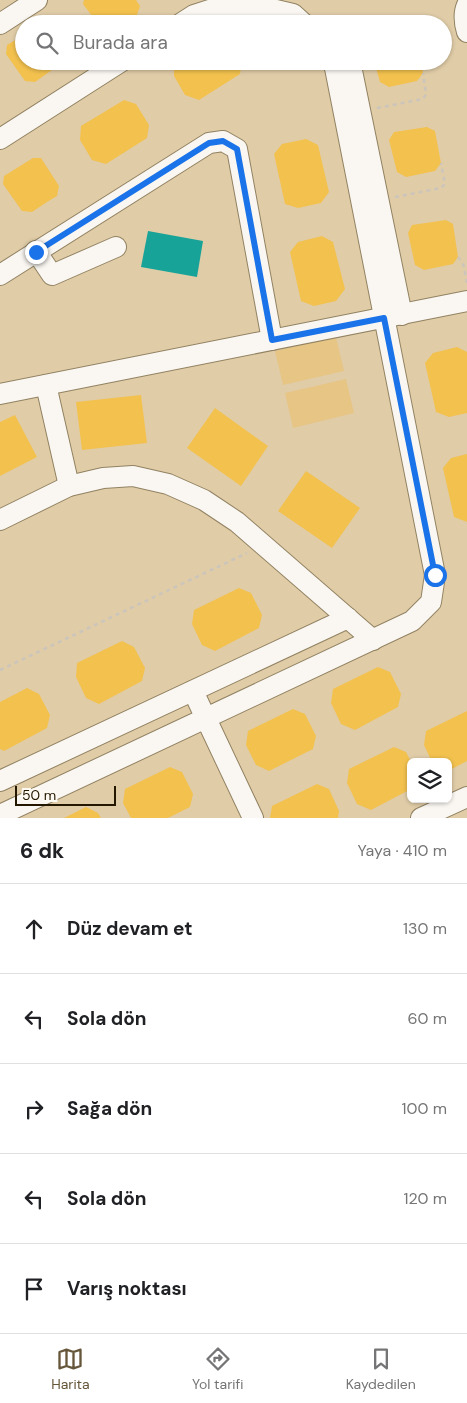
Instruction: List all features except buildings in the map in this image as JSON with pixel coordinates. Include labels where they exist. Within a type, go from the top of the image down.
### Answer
[{"type":"street","points":[[0,24],[37,0]]},
{"type":"street","points":[[194,15],[225,5],[255,2],[294,15]]},
{"type":"street","points":[[467,5],[464,12],[467,32]]},
{"type":"street","points":[[0,139],[108,70]]},
{"type":"street","points":[[336,70],[393,316]]},
{"type":"street","points":[[0,815],[412,621],[432,602],[435,575],[393,316],[379,199],[352,70]]},
{"type":"street","points":[[0,274],[209,143],[223,141],[237,149],[272,340]]},
{"type":"street","points":[[36,252],[52,275],[116,247]]},
{"type":"street","points":[[0,394],[467,301]]},
{"type":"street","points":[[46,385],[69,486]]},
{"type":"street","points":[[0,520],[69,486],[102,478],[133,476],[168,484],[204,500],[237,522],[373,640]]},
{"type":"street","points":[[0,781],[348,618]]},
{"type":"street","points":[[193,691],[253,818]]},
{"type":"street","points":[[421,818],[467,797]]},
{"type":"path","points":[[361,111],[423,99],[426,94],[423,73]]},
{"type":"path","points":[[379,199],[441,188],[445,184],[440,163]]},
{"type":"path","points":[[458,257],[463,263],[467,284]]},
{"type":"path","points":[[0,670],[264,545]]},
{"type":"shaded area","points":[[336,337],[344,371],[283,385],[275,351]]},
{"type":"shaded area","points":[[346,379],[354,413],[293,428],[285,393]]},
{"type":"route","points":[[36,252],[209,143],[223,141],[237,149],[272,340],[384,318],[435,575]]}]
